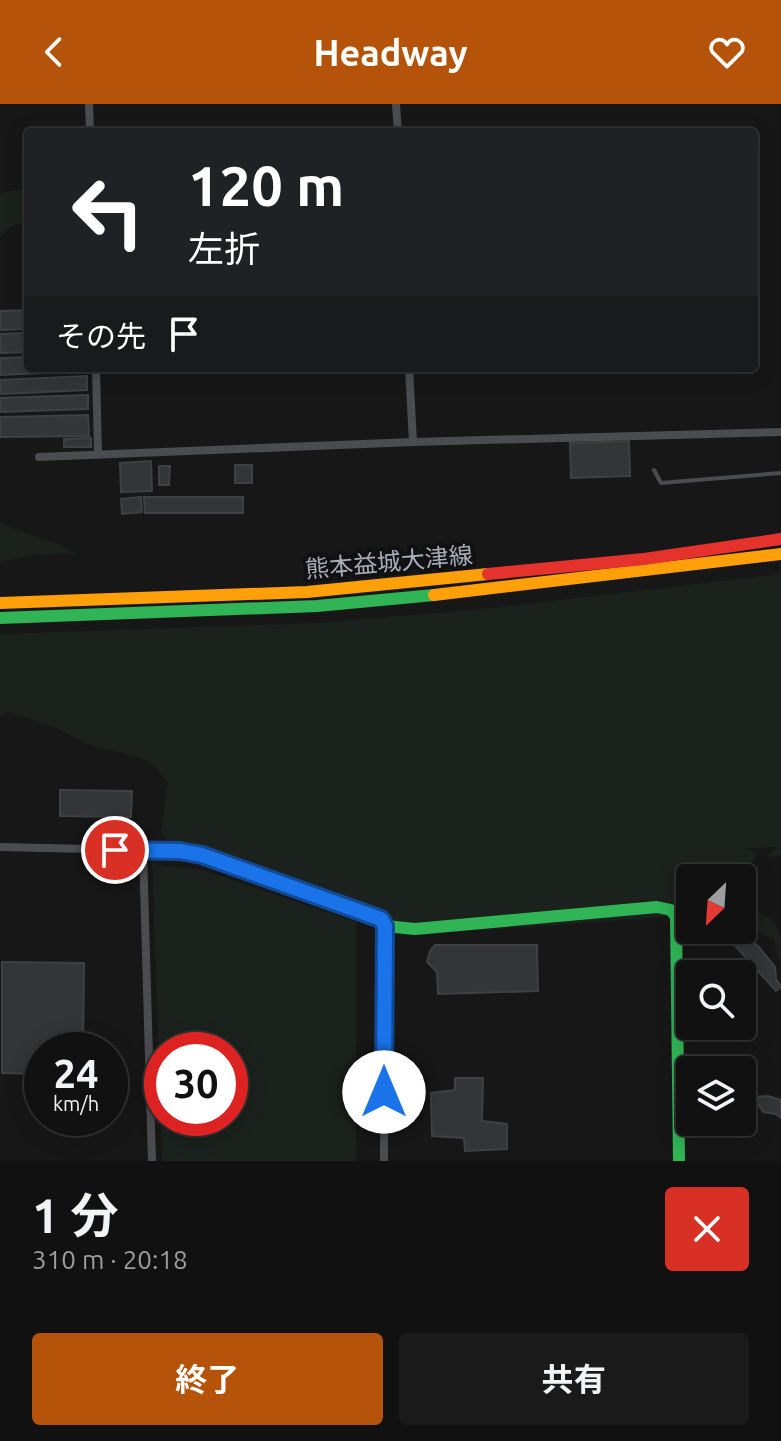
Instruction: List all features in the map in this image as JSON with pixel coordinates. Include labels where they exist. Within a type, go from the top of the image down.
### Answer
[{"type":"main road","name":"熊本益城大津線","points":[[0,603],[307,592],[644,559],[781,539]]},
{"type":"main road","name":"熊本益城大津線","points":[[0,618],[317,606],[541,584],[781,554]]},
{"type":"main road","points":[[385,926],[415,929],[657,907],[671,910],[676,917],[679,1161]]},
{"type":"street","points":[[89,104],[90,128]]},
{"type":"street","points":[[396,104],[398,128]]},
{"type":"street","points":[[96,372],[98,453]]},
{"type":"street","points":[[409,372],[413,442]]},
{"type":"street","points":[[39,457],[781,432]]},
{"type":"street","points":[[0,847],[180,851],[202,855],[381,919],[385,926],[384,1161]]},
{"type":"street","points":[[143,851],[152,1161]]},
{"type":"lane","points":[[654,470],[661,483],[781,473]]},
{"type":"shaded area","points":[[24,189],[24,222],[10,227],[0,237],[0,193]]},
{"type":"shaded area","points":[[0,522],[76,553],[30,555],[0,562]]},
{"type":"shaded area","points":[[781,574],[781,855],[766,857],[778,847],[743,848],[758,852],[752,864],[676,864],[676,916],[405,936],[230,873],[173,848],[161,832],[167,783],[153,764],[139,757],[87,744],[56,728],[10,712],[0,717],[0,634],[317,623],[492,608]]},
{"type":"shaded area","points":[[152,862],[203,870],[356,922],[356,1161],[162,1161],[161,1136],[248,1136],[248,1032],[158,1032]]},
{"type":"shaded area","points":[[756,911],[771,920],[778,931],[781,964],[774,940],[756,931]]},
{"type":"building","points":[[24,310],[24,329],[0,330],[0,311]]},
{"type":"building","points":[[24,333],[24,352],[0,353],[0,334]]},
{"type":"building","points":[[24,357],[24,372],[64,372],[0,375],[0,358]]},
{"type":"building","points":[[87,376],[87,390],[0,394],[0,380]]},
{"type":"building","points":[[88,395],[88,409],[0,412],[0,398]]},
{"type":"building","points":[[88,415],[89,436],[0,437],[0,417]]},
{"type":"building","points":[[91,438],[91,447],[64,447],[64,439]]},
{"type":"building","points":[[629,441],[630,476],[571,478],[570,443]]},
{"type":"building","points":[[151,461],[152,491],[121,492],[120,463]]},
{"type":"building","points":[[235,465],[252,465],[252,483],[235,483]]},
{"type":"building","points":[[159,466],[170,466],[169,485],[159,485]]},
{"type":"building","points":[[141,497],[142,512],[122,514],[121,499]]},
{"type":"building","points":[[144,497],[243,497],[243,513],[145,513]]},
{"type":"building","points":[[60,790],[132,791],[131,817],[60,816]]},
{"type":"building","points":[[734,944],[758,946],[775,967],[776,979],[781,987],[776,991],[756,969],[756,960],[748,960]]},
{"type":"building","points":[[435,945],[537,945],[538,991],[438,994],[437,972],[427,962]]},
{"type":"building","points":[[2,962],[84,963],[83,1032],[24,1032],[24,1074],[2,1073]]},
{"type":"building","points":[[455,1078],[483,1078],[482,1121],[507,1124],[507,1149],[465,1151],[464,1138],[432,1136],[431,1093],[455,1090]]},
{"type":"building","points":[[756,1097],[781,1100],[781,1118],[763,1112]]},
{"type":"traffic: fast","points":[[0,618],[317,606],[434,595]]},
{"type":"traffic: fast","points":[[385,926],[415,929],[657,907],[671,910],[676,917],[679,1161]]},
{"type":"traffic: slow","points":[[434,595],[781,554]]},
{"type":"traffic: slow","points":[[0,603],[307,592],[488,574]]},
{"type":"traffic: jam","points":[[488,574],[644,559],[781,539]]},
{"type":"route","points":[[115,850],[180,851],[202,855],[381,919],[385,926],[384,1092]]}]
